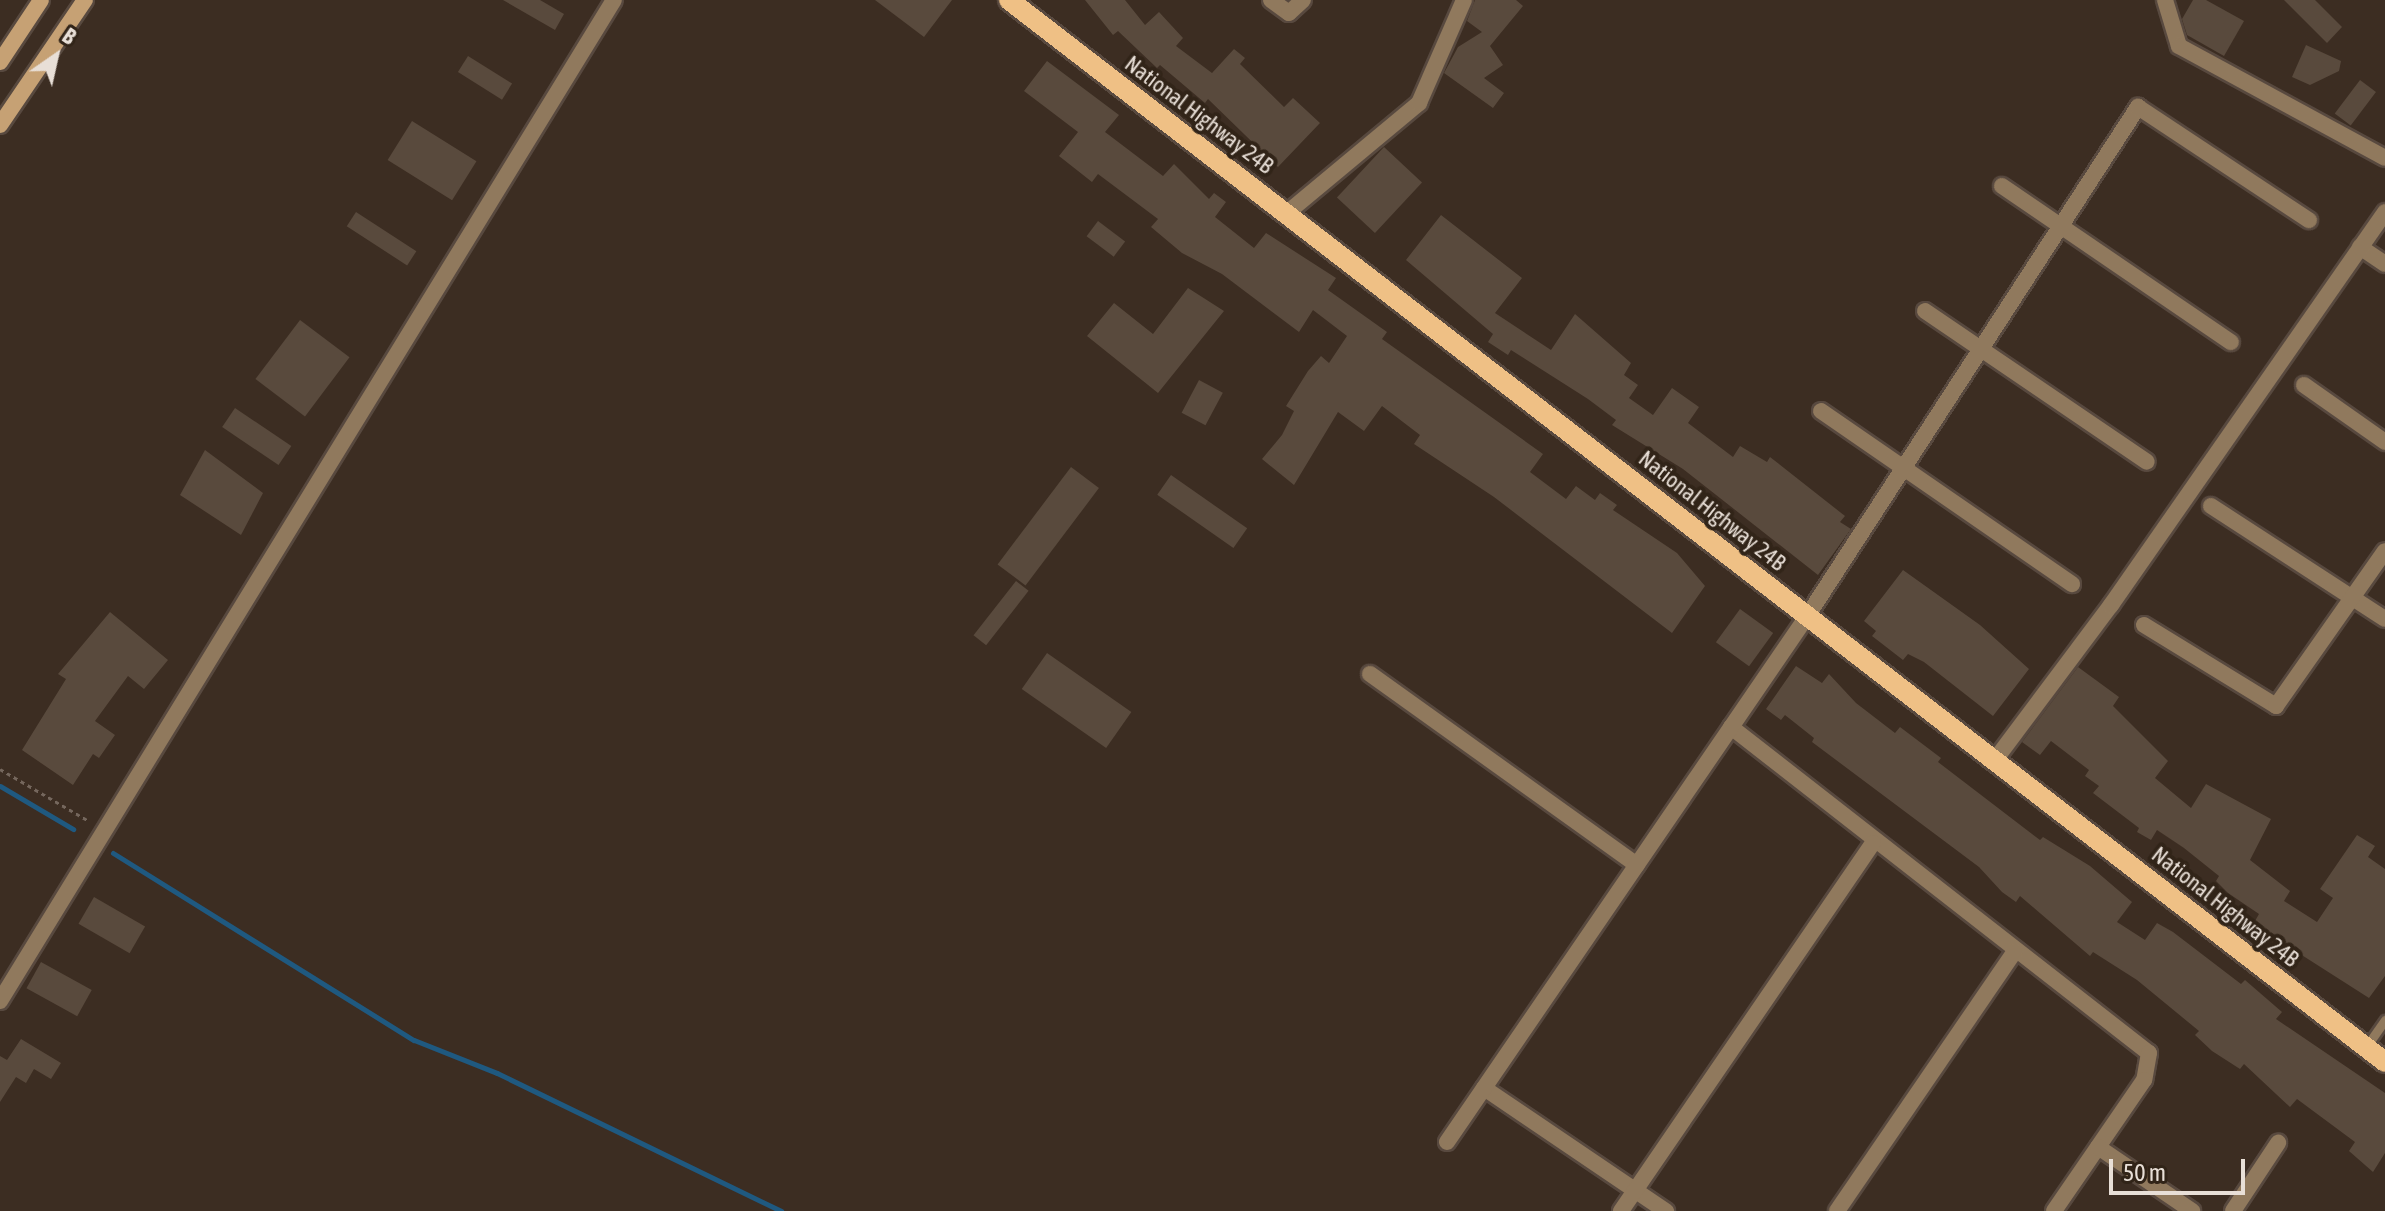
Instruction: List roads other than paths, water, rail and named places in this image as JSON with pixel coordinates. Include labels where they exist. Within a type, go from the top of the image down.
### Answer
[{"type":"main road","points":[[0,62],[41,0]]},
{"type":"main road","points":[[0,125],[85,0]]},
{"type":"main road","name":"National Highway 24B","points":[[1009,0],[2385,1062]]},
{"type":"street","points":[[0,1001],[102,829],[614,0]]},
{"type":"street","points":[[1271,0],[1289,13],[1303,0]]},
{"type":"street","points":[[1287,213],[1419,103],[1464,0]]},
{"type":"street","points":[[2165,0],[2179,46],[2385,158]]},
{"type":"street","points":[[1447,1142],[1808,615],[2138,107],[2309,220]]},
{"type":"street","points":[[2002,186],[2231,342]]},
{"type":"street","points":[[1995,760],[2111,605],[2385,212]]},
{"type":"street","points":[[2360,247],[2385,264]]},
{"type":"street","points":[[1925,311],[2147,462]]},
{"type":"street","points":[[2304,385],[2385,442]]},
{"type":"street","points":[[1821,411],[2072,584]]},
{"type":"street","points":[[2211,506],[2385,619]]},
{"type":"street","points":[[2144,625],[2276,706],[2385,551]]},
{"type":"street","points":[[1370,674],[1637,865]]},
{"type":"street","points":[[1731,727],[1873,843],[2149,1053],[2144,1080],[2054,1211]]},
{"type":"street","points":[[1621,1211],[1873,843]]},
{"type":"street","points":[[1837,1211],[2015,951]]},
{"type":"street","points":[[1484,1088],[1666,1211]]},
{"type":"street","points":[[2233,1211],[2278,1143]]},
{"type":"street","points":[[2098,1147],[2192,1211]]},
{"type":"lane","points":[[2366,1047],[2385,1020]]},
{"type":"waterway","points":[[0,786],[73,829]]},
{"type":"waterway","points":[[113,853],[414,1040],[497,1073],[781,1211]]}]
